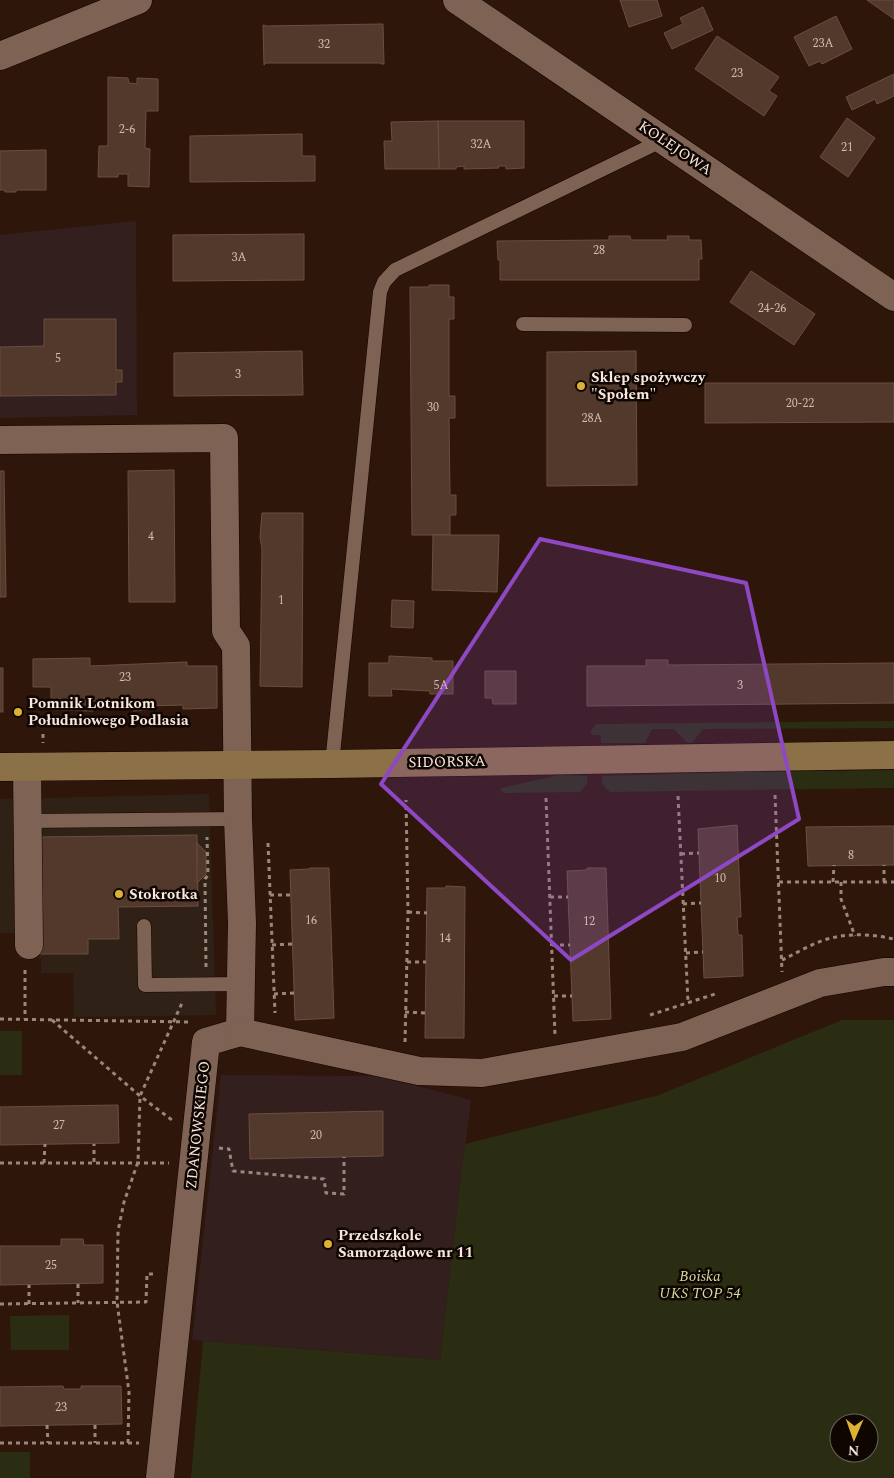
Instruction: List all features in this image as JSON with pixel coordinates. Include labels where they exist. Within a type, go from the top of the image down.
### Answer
[{"type":"street","name":"KOLEJOWA","points":[[456,0],[894,297]]},
{"type":"street","points":[[0,56],[126,2]]},
{"type":"street","points":[[0,440],[224,438],[226,631],[236,646],[238,819],[242,923],[240,1032],[419,1071],[482,1073],[682,1037],[820,983],[894,972]]},
{"type":"street","name":"SIDORSKA","points":[[0,767],[237,766],[894,755]]},
{"type":"street","points":[[27,767],[29,945]]},
{"type":"street","name":"ZDANOWSKIEGO","points":[[160,1478],[206,1042],[240,1032]]},
{"type":"lane","points":[[332,764],[380,292],[384,282],[395,270],[663,140]]},
{"type":"lane","points":[[524,324],[685,325]]},
{"type":"lane","points":[[27,821],[238,819]]},
{"type":"lane","points":[[144,926],[145,985],[242,984]]},
{"type":"path","points":[[773,976],[782,972],[776,795]]},
{"type":"path","points":[[678,796],[688,1002]]},
{"type":"path","points":[[546,798],[556,1038]]},
{"type":"path","points":[[406,800],[408,912],[405,1044],[413,1045]]},
{"type":"path","points":[[204,819],[208,843],[208,876],[205,879],[206,984]]},
{"type":"path","points":[[268,843],[275,1018]]},
{"type":"path","points":[[681,854],[699,853]]},
{"type":"path","points":[[833,882],[834,865]]},
{"type":"path","points":[[884,865],[884,882]]},
{"type":"path","points":[[779,882],[894,882]]},
{"type":"path","points":[[841,882],[841,899],[855,936]]},
{"type":"path","points":[[270,896],[290,895]]},
{"type":"path","points":[[550,897],[568,896]]},
{"type":"path","points":[[684,904],[701,903]]},
{"type":"path","points":[[408,912],[427,913]]},
{"type":"path","points":[[782,960],[836,936],[876,935],[894,939]]},
{"type":"path","points":[[272,945],[293,944]]},
{"type":"path","points":[[25,1019],[25,950],[29,945]]},
{"type":"path","points":[[552,945],[570,945]]},
{"type":"path","points":[[686,953],[703,952]]},
{"type":"path","points":[[407,962],[426,962]]},
{"type":"path","points":[[128,1443],[129,1392],[117,1302],[118,1230],[124,1202],[138,1162],[140,1096],[191,985]]},
{"type":"path","points":[[274,994],[294,993]]},
{"type":"path","points":[[646,1016],[716,994]]},
{"type":"path","points":[[554,996],[572,996]]},
{"type":"path","points":[[406,1012],[425,1013]]},
{"type":"path","points":[[0,1019],[190,1022]]},
{"type":"path","points":[[52,1020],[140,1096],[186,1131],[196,1147]]},
{"type":"path","points":[[44,1163],[45,1144]]},
{"type":"path","points":[[94,1144],[94,1162]]},
{"type":"path","points":[[0,1163],[138,1162],[196,1147],[229,1149],[233,1171],[324,1178],[326,1193],[344,1194],[344,1157]]},
{"type":"path","points":[[0,1304],[146,1302],[147,1274],[182,1276]]},
{"type":"path","points":[[29,1284],[29,1304]]},
{"type":"path","points":[[78,1284],[78,1303]]},
{"type":"path","points":[[47,1425],[48,1443]]},
{"type":"path","points":[[95,1425],[96,1443]]},
{"type":"path","points":[[0,1444],[164,1443]]},
{"type":"highlighted area","points":[[540,539],[746,583],[799,819],[571,960],[381,784]]},
{"type":"shaded area","points":[[136,221],[137,415],[0,418],[0,235]]},
{"type":"shaded area","points":[[209,794],[216,1015],[74,1017],[73,973],[41,973],[41,958],[19,958],[18,933],[0,933],[0,799]]},
{"type":"shaded area","name":"Przedszkole Samorządowe nr 11","points":[[221,1075],[379,1076],[471,1100],[440,1360],[192,1340]]},
{"type":"green space","points":[[894,721],[894,728],[703,729],[692,743],[687,743],[674,729],[652,729],[645,743],[601,743],[601,735],[591,735],[591,731],[596,724]]},
{"type":"green space","points":[[894,770],[894,788],[610,792],[602,784],[602,776]]},
{"type":"green space","points":[[559,775],[587,776],[587,784],[580,792],[504,793],[501,791],[501,788]]},
{"type":"green space","name":"Boiska UKS TOP 54","points":[[842,1020],[894,1020],[894,1478],[191,1478],[203,1341],[440,1360],[465,1144],[659,1095]]},
{"type":"green space","points":[[0,1031],[22,1031],[22,1075],[0,1075]]},
{"type":"green space","points":[[69,1315],[69,1350],[11,1350],[10,1316]]},
{"type":"green space","points":[[0,1452],[30,1452],[30,1478],[0,1478]]},
{"type":"building","points":[[620,0],[657,0],[662,16],[629,27]]},
{"type":"building","points":[[867,0],[894,0],[894,19]]},
{"type":"building","points":[[703,7],[713,30],[672,49],[664,33],[683,24],[680,18]]},
{"type":"building","points":[[836,16],[852,49],[822,64],[820,61],[809,66],[794,37]]},
{"type":"building","points":[[383,24],[384,64],[266,63],[264,65],[263,25]]},
{"type":"building","points":[[717,36],[779,77],[769,91],[777,96],[764,116],[695,69]]},
{"type":"building","points":[[894,74],[894,96],[877,104],[875,99],[852,110],[846,97]]},
{"type":"building","points":[[108,77],[128,78],[129,83],[137,84],[137,78],[158,79],[158,111],[146,111],[145,148],[150,149],[149,187],[128,186],[128,174],[118,174],[118,177],[98,177],[99,146],[108,146]]},
{"type":"building","points":[[847,118],[875,138],[848,177],[820,157]]},
{"type":"building","points":[[438,121],[524,121],[524,168],[506,169],[506,166],[498,166],[499,168],[464,169],[464,166],[456,167],[456,169],[439,169]]},
{"type":"building","points":[[438,121],[439,169],[385,169],[384,141],[392,141],[391,122]]},
{"type":"building","points":[[302,134],[302,156],[315,156],[315,181],[190,182],[190,136]]},
{"type":"building","points":[[46,150],[46,190],[5,192],[5,190],[0,190],[0,151]]},
{"type":"building","points":[[304,234],[304,280],[173,281],[173,235]]},
{"type":"building","points":[[609,236],[630,236],[631,240],[668,240],[667,236],[689,236],[689,240],[701,240],[702,259],[699,259],[699,280],[500,280],[500,260],[498,260],[497,241],[609,240]]},
{"type":"building","points":[[751,271],[815,314],[794,345],[730,302]]},
{"type":"building","points":[[429,285],[449,285],[449,297],[454,297],[454,319],[449,319],[449,396],[455,396],[455,418],[449,418],[450,495],[456,495],[456,515],[450,515],[450,535],[412,535],[410,287],[429,287]]},
{"type":"building","points":[[44,319],[116,319],[116,370],[122,370],[122,382],[116,382],[116,395],[0,396],[0,347],[44,346]]},
{"type":"building","points":[[302,351],[303,395],[174,396],[174,353]]},
{"type":"building","points":[[636,351],[637,485],[547,486],[547,352]]},
{"type":"building","points":[[705,383],[894,383],[894,422],[705,423]]},
{"type":"building","points":[[174,470],[175,602],[129,602],[128,471]]},
{"type":"building","points":[[0,471],[4,471],[6,597],[0,597]]},
{"type":"building","points":[[262,513],[303,513],[302,687],[260,686],[262,549],[260,537]]},
{"type":"building","points":[[433,535],[499,535],[497,592],[432,590]]},
{"type":"building","points":[[392,600],[414,601],[413,628],[391,627]]},
{"type":"building","points":[[389,656],[432,658],[432,661],[453,661],[453,694],[430,694],[430,691],[391,689],[392,696],[369,696],[369,663],[389,663]]},
{"type":"building","points":[[90,658],[90,666],[187,662],[187,666],[217,666],[217,708],[183,709],[183,705],[147,706],[148,710],[133,711],[133,705],[93,706],[93,711],[51,710],[51,687],[33,687],[33,659]]},
{"type":"building","points":[[646,660],[668,660],[668,665],[894,663],[894,703],[587,706],[587,666],[646,666]]},
{"type":"building","points":[[0,668],[3,668],[3,712],[0,712]]},
{"type":"building","points":[[485,671],[516,671],[516,704],[493,704],[492,698],[485,698]]},
{"type":"building","points":[[737,825],[741,917],[737,917],[738,935],[742,935],[743,976],[704,978],[698,829]]},
{"type":"building","points":[[894,826],[894,865],[808,866],[806,827]]},
{"type":"building","name":"Stokrotka","points":[[197,835],[198,906],[118,907],[119,939],[88,939],[88,954],[40,954],[39,837]]},
{"type":"building","points":[[197,843],[206,852],[206,874],[197,883]]},
{"type":"building","points":[[329,868],[334,1018],[295,1020],[290,870]]},
{"type":"building","points":[[587,868],[606,868],[611,1019],[573,1021],[567,871],[587,870]]},
{"type":"building","points":[[446,886],[465,887],[464,1038],[425,1038],[427,888],[446,888]]},
{"type":"building","points":[[118,1105],[119,1143],[0,1145],[0,1107]]},
{"type":"building","points":[[383,1111],[383,1156],[250,1159],[249,1114]]},
{"type":"building","points":[[61,1239],[83,1239],[84,1245],[103,1245],[103,1283],[0,1285],[0,1246],[61,1246]]},
{"type":"building","points":[[63,1386],[64,1389],[81,1389],[81,1386],[121,1386],[122,1424],[0,1426],[0,1387]]},
{"type":"place","name":"Sklep spożywczy \"Społem\"","points":[[581,386]]},
{"type":"place","name":"Pomnik Lotnikom Południowego Podlasia","points":[[18,712]]},
{"type":"place","name":"Stokrotka","points":[[119,894]]},
{"type":"place","name":"Przedszkole Samorządowe nr 11","points":[[328,1244]]}]
